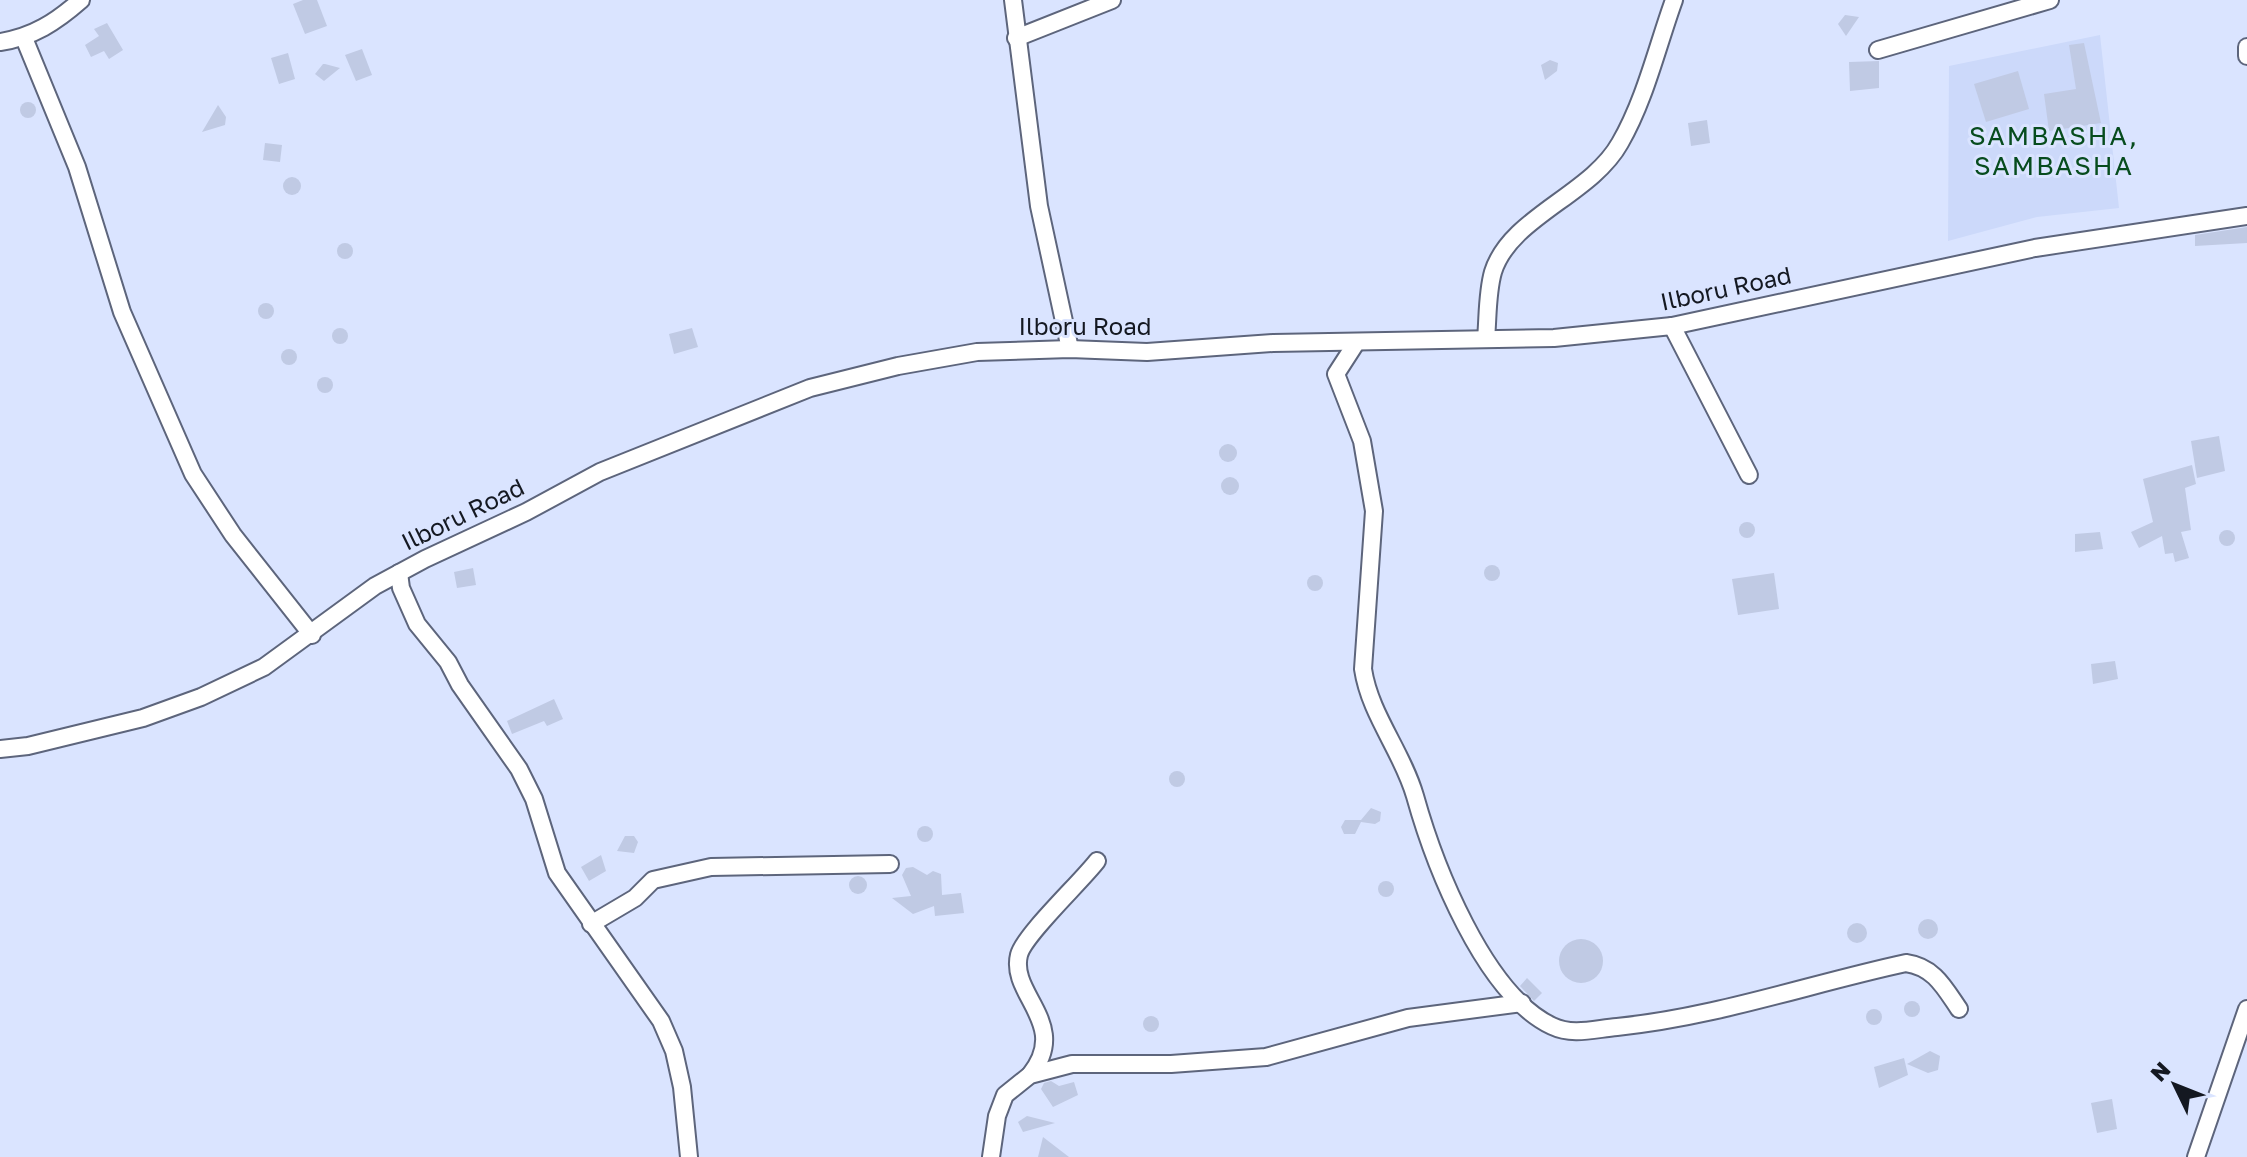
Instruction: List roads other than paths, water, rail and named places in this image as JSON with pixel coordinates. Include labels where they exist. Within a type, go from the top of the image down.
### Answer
[{"type":"street","points":[[0,42],[24,38],[49,25],[81,0]]},
{"type":"street","points":[[1013,0],[1039,206],[1070,349]]},
{"type":"street","points":[[1016,38],[1112,0]]},
{"type":"street","points":[[1486,339],[1493,271],[1519,234],[1592,178],[1620,144],[1674,0]]},
{"type":"street","points":[[1878,50],[2050,0]]},
{"type":"street","points":[[24,38],[77,167],[122,312],[193,474],[233,535],[312,635]]},
{"type":"street","points":[[2247,47],[2247,56]]},
{"type":"street","name":"Ilboru Road","points":[[0,749],[143,718],[201,697],[264,667],[399,573],[600,472],[810,388],[898,366],[977,352],[1070,349],[1147,352],[1273,343],[1615,334],[1672,326],[2035,248],[2247,216]]},
{"type":"street","points":[[1672,326],[1749,475]]},
{"type":"street","points":[[1356,343],[1336,374],[1362,441],[1374,511],[1363,669],[1366,690],[1378,718],[1398,748],[1428,844],[1453,902],[1490,964],[1522,1003],[1550,1025],[1583,1032],[1662,1023],[1906,963],[1922,966],[1940,980],[1959,1009]]},
{"type":"street","points":[[399,573],[401,588],[417,624],[448,662],[460,685],[519,769],[534,799],[557,873],[591,924],[622,961],[666,1031],[682,1087],[689,1157]]},
{"type":"street","points":[[991,1157],[994,1131],[1005,1095],[1030,1075],[1042,1060],[1045,1047],[1020,972],[1018,955],[1029,937],[1097,861]]},
{"type":"street","points":[[591,924],[635,898],[653,880],[682,871],[711,867],[890,864]]},
{"type":"street","points":[[1030,1075],[1072,1064],[1171,1064],[1266,1057],[1408,1018],[1522,1003]]},
{"type":"street","points":[[2196,1157],[2247,1009]]},
{"type":"district","name":"SAMBASHA, SAMBASHA","points":[[2054,151]]}]
